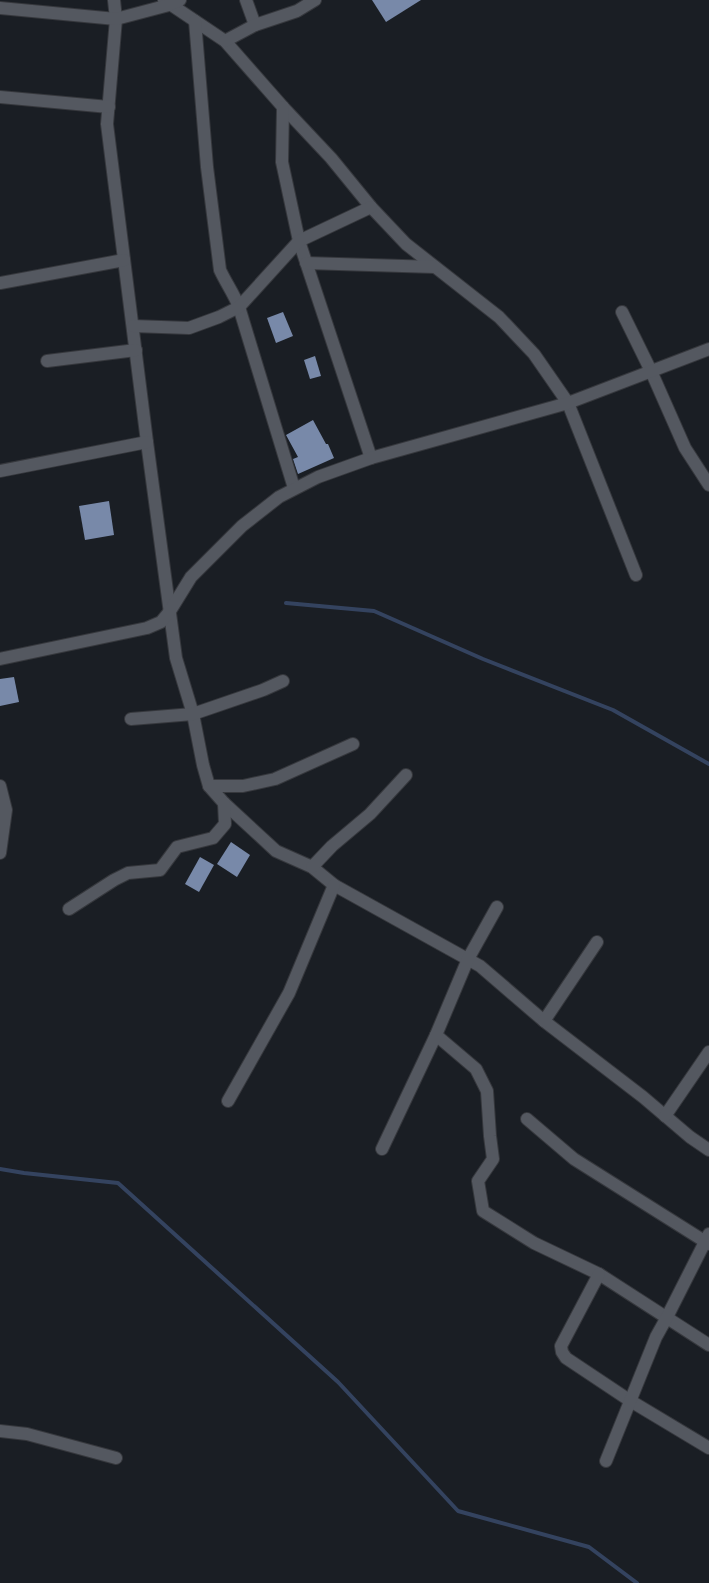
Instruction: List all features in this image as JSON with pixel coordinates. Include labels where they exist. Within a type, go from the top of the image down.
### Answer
[{"type":"street","points":[[114,0],[116,19],[107,124],[176,658],[193,714],[203,765],[209,786],[224,803],[276,850],[312,867],[334,885],[480,966],[544,1021],[643,1097],[690,1137],[709,1150]]},
{"type":"street","points":[[246,0],[255,25]]},
{"type":"street","points":[[225,40],[255,25],[297,11],[315,0]]},
{"type":"street","points":[[0,8],[116,19],[171,2],[195,21],[225,40],[283,108],[331,158],[371,207],[406,244],[499,317],[534,354],[568,403],[636,575]]},
{"type":"street","points":[[195,21],[207,167],[220,270],[239,307],[294,488]]},
{"type":"street","points":[[0,96],[109,107]]},
{"type":"street","points":[[283,108],[282,162],[299,241],[371,458]]},
{"type":"street","points":[[133,326],[189,328],[214,320],[239,307],[299,241],[371,207]]},
{"type":"street","points":[[0,283],[124,260]]},
{"type":"street","points":[[306,264],[435,267]]},
{"type":"street","points":[[622,312],[651,371],[685,448],[709,485]]},
{"type":"street","points":[[0,659],[146,628],[161,622],[170,611],[191,577],[242,526],[278,496],[318,477],[371,458],[568,403],[709,349]]},
{"type":"street","points":[[47,361],[136,350]]},
{"type":"street","points":[[0,471],[147,442]]},
{"type":"street","points":[[131,719],[193,714],[263,690],[283,681]]},
{"type":"street","points":[[209,786],[243,786],[275,779],[353,744]]},
{"type":"street","points":[[312,867],[332,846],[370,814],[406,775]]},
{"type":"street","points":[[0,786],[6,810],[0,853]]},
{"type":"street","points":[[69,909],[114,880],[128,873],[160,870],[177,847],[212,838],[226,824],[224,803]]},
{"type":"street","points":[[228,1101],[289,993],[334,885]]},
{"type":"street","points":[[382,1149],[436,1035],[468,958],[497,907]]},
{"type":"street","points":[[544,1021],[597,942]]},
{"type":"street","points":[[436,1035],[476,1068],[487,1091],[493,1159],[478,1181],[483,1211],[534,1243],[599,1274],[666,1319],[709,1345]]},
{"type":"street","points":[[665,1116],[709,1052]]},
{"type":"street","points":[[528,1119],[574,1159],[707,1239],[656,1337],[629,1400],[606,1461]]},
{"type":"street","points":[[599,1274],[561,1346],[562,1352],[566,1358],[629,1400],[709,1448]]},
{"type":"street","points":[[0,1431],[27,1434],[116,1458]]},
{"type":"building","points":[[372,0],[421,0],[386,22]]},
{"type":"building","points":[[283,312],[293,336],[276,343],[267,318]]},
{"type":"building","points":[[315,356],[321,376],[310,379],[304,360]]},
{"type":"building","points":[[313,420],[326,444],[328,444],[334,458],[298,474],[293,459],[298,457],[286,435]]},
{"type":"building","points":[[109,501],[114,535],[85,540],[79,506]]},
{"type":"building","points":[[14,677],[19,702],[0,706],[0,679]]},
{"type":"building","points":[[231,842],[250,855],[237,877],[217,864]]},
{"type":"building","points":[[200,857],[214,865],[199,892],[185,884]]},
{"type":"waterway","points":[[286,603],[374,611],[483,659],[613,710],[709,764]]},
{"type":"waterway","points":[[0,1169],[118,1183],[338,1382],[458,1511],[589,1547],[637,1583]]}]
